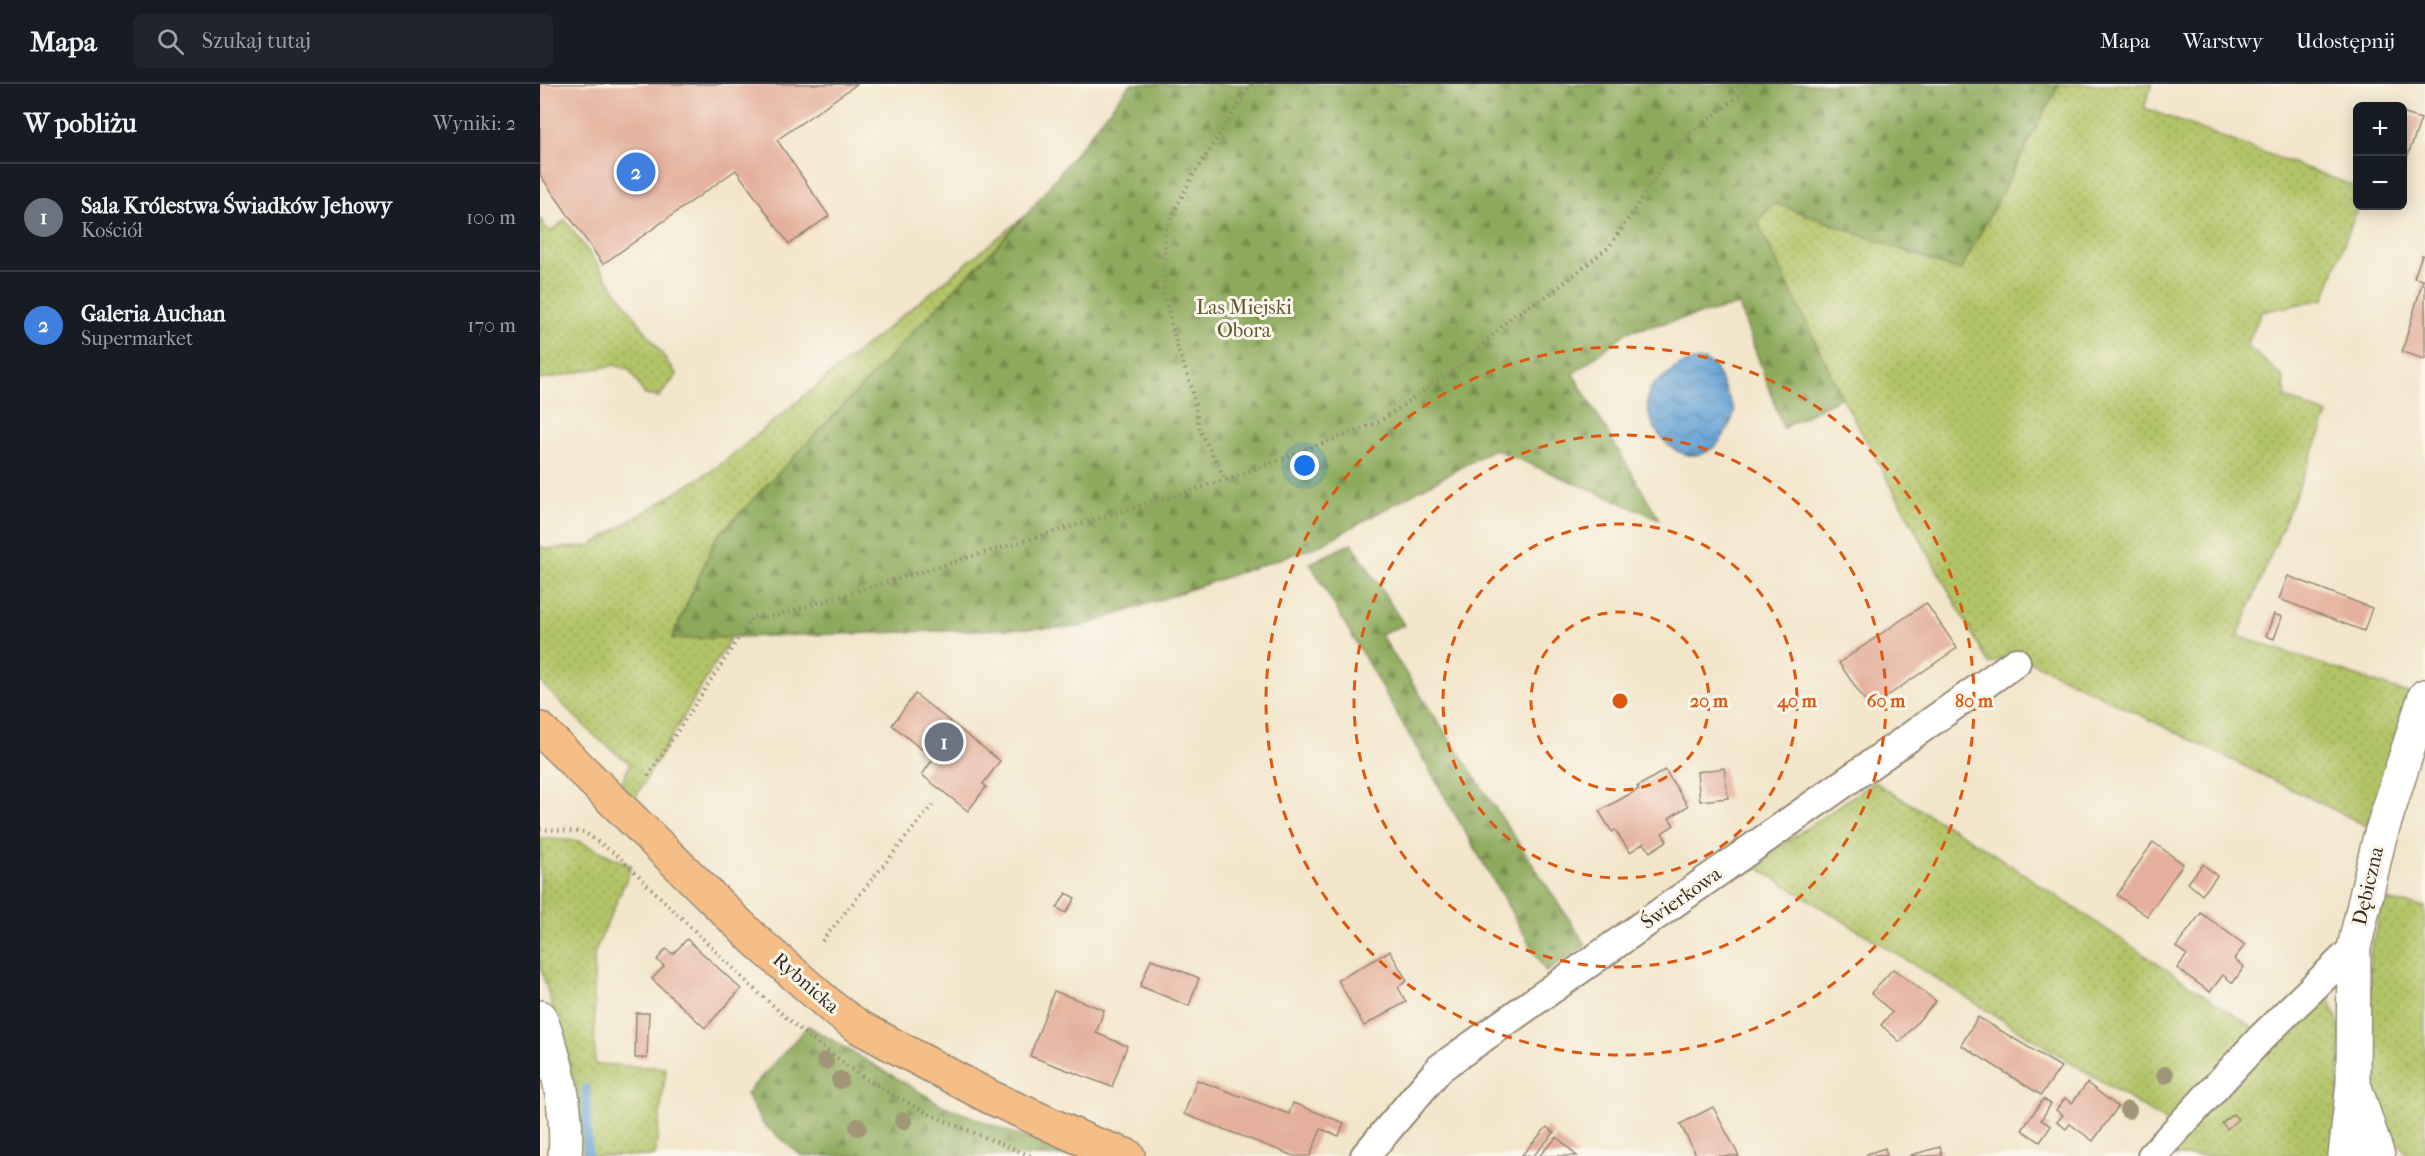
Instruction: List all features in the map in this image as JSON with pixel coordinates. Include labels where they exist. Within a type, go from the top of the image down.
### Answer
[{"type":"main road","name":"Rybnicka","points":[[544,741],[755,940],[842,1015],[890,1045],[990,1097],[1089,1142],[1128,1156]]},
{"type":"street","name":"Świerkowa","points":[[1365,1156],[1440,1068],[2016,662]]},
{"type":"street","name":"Dębiczna","points":[[2346,1156],[2353,1083],[2354,948],[2379,840],[2425,696]]},
{"type":"street","points":[[2152,1156],[2262,1038],[2354,948]]},
{"type":"street","points":[[540,1017],[552,1052],[564,1100],[565,1156]]},
{"type":"street","name":"Dębiczna","points":[[2353,1083],[2378,1156]]},
{"type":"path","points":[[1226,480],[1200,429],[1192,388],[1178,350],[1164,294],[1165,230],[1192,177],[1252,84]]},
{"type":"path","points":[[648,776],[753,616],[768,618],[1226,480],[1377,423],[1463,364],[1512,316],[1550,294],[1610,246],[1679,142],[1740,95],[1748,84]]},
{"type":"path","points":[[822,941],[934,803]]},
{"type":"green space","name":"Las Miejski Obora","points":[[1130,84],[2059,84],[1960,271],[1775,203],[1757,221],[1842,397],[1783,428],[1739,305],[1627,332],[1573,374],[1659,519],[1494,449],[1320,545],[1080,627],[672,639],[716,538],[1028,213]]},
{"type":"green space","points":[[2059,84],[2152,84],[2144,108],[2353,186],[2353,210],[2357,210],[2324,299],[2261,312],[2247,346],[2283,377],[2286,398],[2328,415],[2238,636],[2413,695],[2367,826],[2015,654],[1989,664],[1842,397],[1757,221],[1775,203],[1960,271]]},
{"type":"green space","points":[[1028,213],[716,538],[672,638],[731,637],[635,798],[620,787],[630,764],[596,737],[540,682],[540,546],[547,549],[590,546],[716,468]]},
{"type":"green space","points":[[540,219],[550,232],[565,220],[677,375],[659,397],[645,395],[629,369],[614,365],[540,380]]},
{"type":"green space","points":[[1352,543],[1404,625],[1380,634],[1586,945],[1546,972],[1310,563]]},
{"type":"green space","points":[[1874,782],[1983,847],[2260,1032],[2170,1124],[1753,865]]},
{"type":"green space","points":[[540,838],[578,841],[632,866],[594,954],[595,1064],[666,1068],[655,1156],[583,1156],[578,1093],[540,965]]},
{"type":"green space","points":[[2383,900],[2425,907],[2425,1154],[2408,1156],[2401,1146],[2388,1146],[2367,1063],[2370,953]]},
{"type":"green space","points":[[2327,992],[2341,1030],[2336,1156],[2168,1156],[2181,1137]]},
{"type":"green space","points":[[808,1026],[942,1105],[1070,1156],[802,1156],[763,1124],[746,1094]]},
{"type":"water","points":[[1704,360],[1714,366],[1735,411],[1722,438],[1706,452],[1690,455],[1674,449],[1661,437],[1652,422],[1648,405],[1650,390],[1653,385],[1680,365]]},
{"type":"building","points":[[540,84],[857,84],[777,140],[829,216],[789,244],[736,170],[603,264],[540,175]]},
{"type":"building","points":[[2407,115],[2421,119],[2407,158]]},
{"type":"building","points":[[2422,255],[2425,256],[2425,359],[2402,352],[2423,280],[2414,278]]},
{"type":"building","points":[[2288,576],[2372,608],[2364,631],[2279,599]]},
{"type":"building","points":[[1926,603],[1957,648],[1870,708],[1839,663]]},
{"type":"building","points":[[2274,614],[2282,617],[2274,639],[2266,636]]},
{"type":"building","points":[[915,694],[1000,761],[983,784],[986,787],[968,811],[922,775],[933,759],[892,725]]},
{"type":"building","points":[[1724,768],[1728,798],[1700,801],[1697,772]]},
{"type":"building","points":[[1665,770],[1688,806],[1669,818],[1674,825],[1662,833],[1667,841],[1650,852],[1644,843],[1630,852],[1615,830],[1612,832],[1599,811],[1639,789],[1637,787]]},
{"type":"building","points":[[2153,842],[2183,864],[2147,916],[2117,895]]},
{"type":"building","points":[[2203,864],[2217,876],[2202,895],[2188,883]]},
{"type":"building","points":[[1066,893],[1075,898],[1066,913],[1057,908]]},
{"type":"building","points":[[2201,913],[2245,945],[2234,959],[2244,967],[2233,983],[2223,975],[2210,992],[2177,968],[2187,955],[2176,947]]},
{"type":"building","points":[[687,939],[741,989],[705,1028],[652,979],[664,966],[657,960],[666,949],[673,954]]},
{"type":"building","points":[[1390,951],[1407,981],[1398,987],[1406,1002],[1364,1026],[1338,980]]},
{"type":"building","points":[[1151,959],[1199,978],[1189,1006],[1140,986]]},
{"type":"building","points":[[1893,969],[1936,1001],[1900,1042],[1881,1025],[1892,1012],[1871,993]]},
{"type":"building","points":[[1054,991],[1104,1010],[1096,1033],[1127,1046],[1112,1087],[1030,1056]]},
{"type":"building","points":[[636,1013],[649,1013],[647,1058],[635,1058]]},
{"type":"building","points":[[1978,1017],[2061,1067],[2041,1095],[1961,1045]]},
{"type":"building","points":[[1197,1080],[1289,1114],[1293,1103],[1344,1123],[1339,1136],[1321,1129],[1310,1156],[1294,1156],[1184,1114]]},
{"type":"building","points":[[2087,1083],[2118,1107],[2093,1141],[2070,1124],[2066,1129],[2057,1122],[2063,1115],[2056,1110],[2065,1098],[2072,1103]]},
{"type":"building","points":[[2043,1099],[2051,1104],[2041,1120],[2051,1126],[2040,1142],[2022,1130]]},
{"type":"building","points":[[1713,1107],[1739,1156],[1697,1156],[1680,1124]]},
{"type":"building","points":[[2233,1114],[2238,1119],[2227,1129],[2222,1123]]},
{"type":"building","points":[[1547,1127],[1554,1133],[1533,1156],[1521,1156]]},
{"type":"building","points":[[1557,1137],[1577,1156],[1539,1156]]},
{"type":"building","points":[[1940,1147],[1942,1156],[1911,1156],[1911,1155]]},
{"type":"building","points":[[1885,1148],[1887,1156],[1867,1156],[1867,1154]]},
{"type":"waterway","points":[[586,1089],[588,1156]]},
{"type":"place","name":"Galeria Auchan","points":[[636,172]]},
{"type":"place","name":"Sala Królestwa Świadków Jehowy","points":[[944,742]]}]
